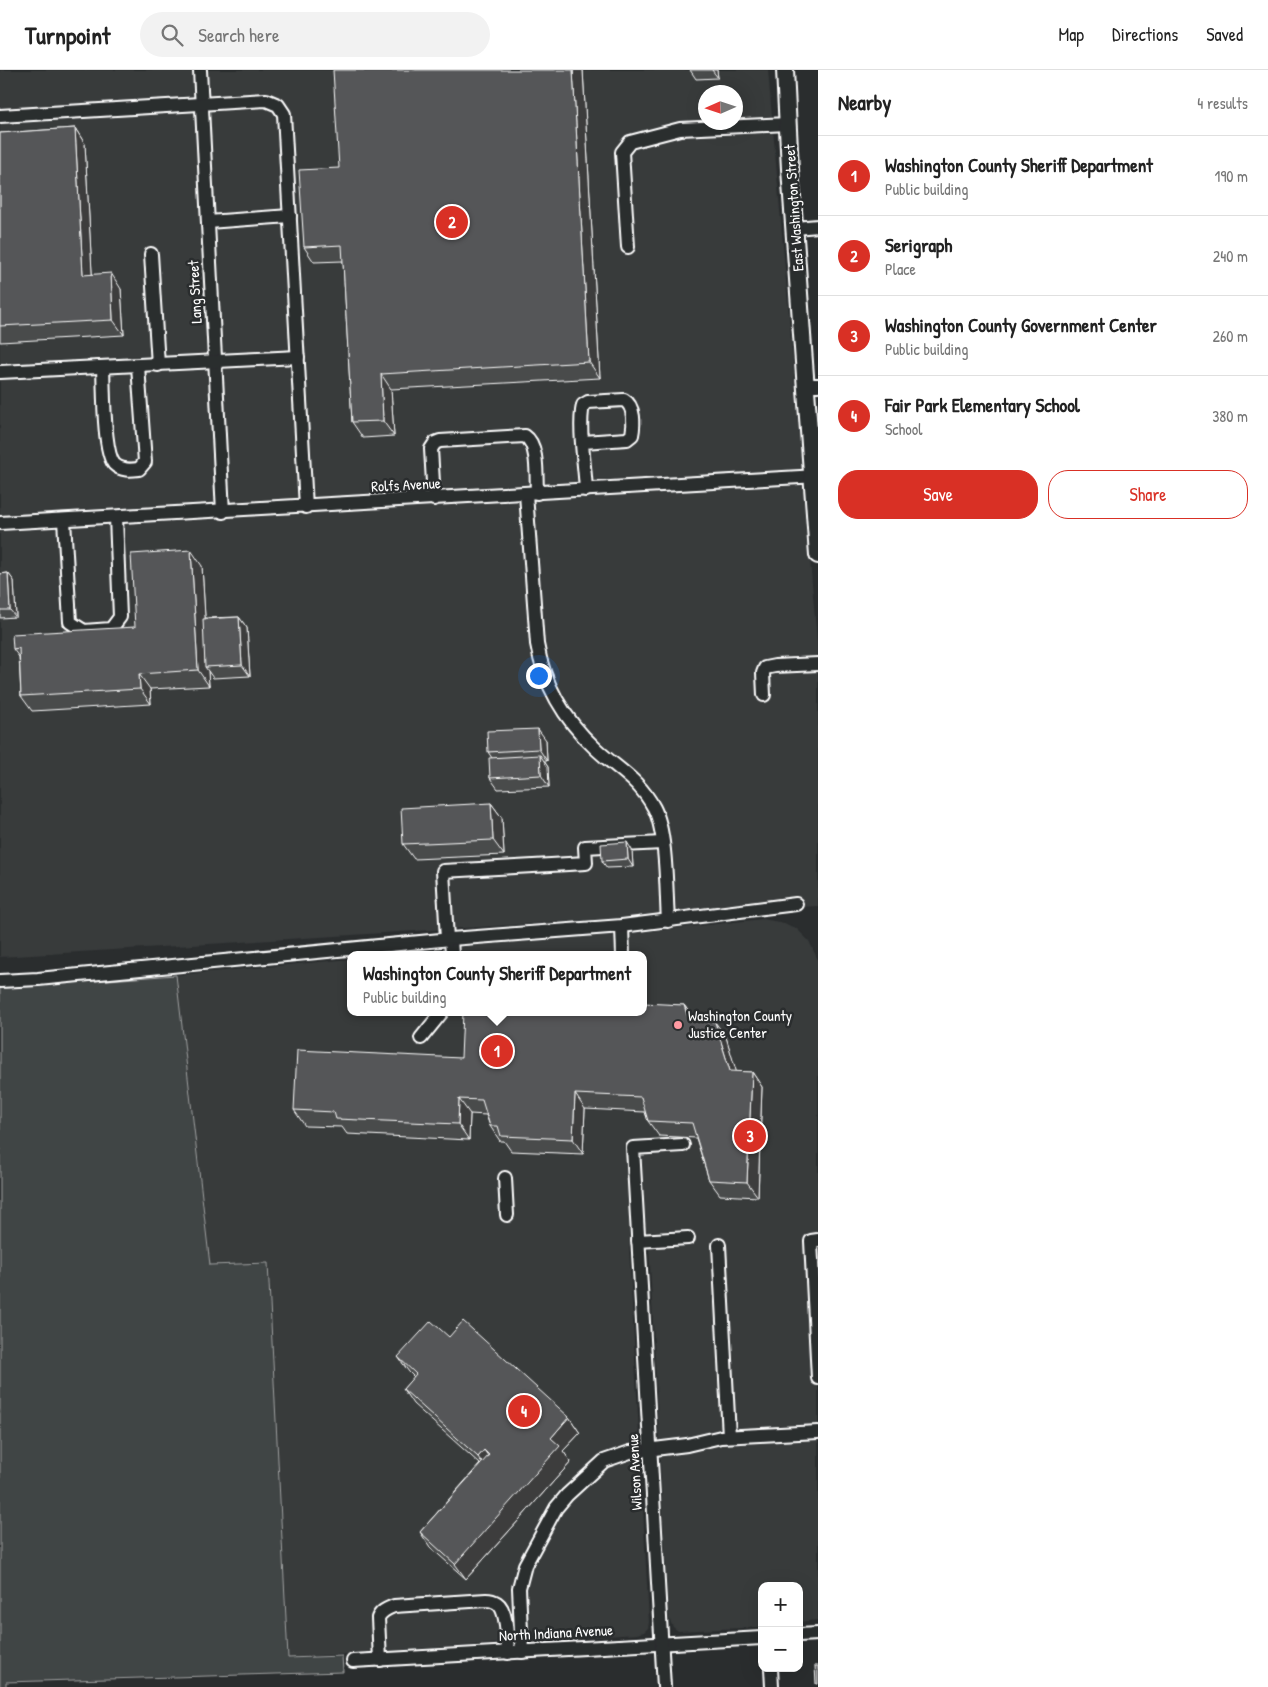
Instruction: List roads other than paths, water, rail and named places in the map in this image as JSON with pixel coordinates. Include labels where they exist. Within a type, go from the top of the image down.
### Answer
[{"type":"main road","name":"East Washington Street","points":[[785,70],[795,228],[812,385],[818,555]]},
{"type":"street","name":"Lang Street","points":[[200,70],[223,512]]},
{"type":"street","points":[[0,116],[266,100],[278,105],[284,114],[306,507]]},
{"type":"street","points":[[628,247],[622,152],[630,142],[680,129],[788,124]]},
{"type":"street","points":[[208,222],[290,216]]},
{"type":"street","points":[[795,228],[818,226]]},
{"type":"street","points":[[151,254],[158,365]]},
{"type":"street","points":[[0,372],[298,357]]},
{"type":"street","points":[[103,368],[106,432],[110,456],[115,465],[127,470],[140,469],[145,462],[138,366]]},
{"type":"street","points":[[583,442],[627,439],[632,435],[632,408],[629,402],[624,400],[588,402],[582,405],[581,412],[586,490]]},
{"type":"street","points":[[434,499],[431,449],[435,443],[440,441],[525,436],[531,440],[534,448],[532,494],[540,659],[547,682],[572,724],[596,749],[630,776],[654,808],[662,829],[668,921]]},
{"type":"street","name":"Rolfs Avenue","points":[[0,523],[223,512],[816,477]]},
{"type":"street","points":[[64,520],[70,622],[84,631],[112,629],[120,617],[116,517]]},
{"type":"street","points":[[764,695],[763,673],[765,668],[818,664]]},
{"type":"street","points":[[451,951],[443,871],[586,863],[585,847],[662,843]]},
{"type":"street","points":[[0,981],[449,939],[622,926],[796,904]]},
{"type":"street","points":[[622,926],[623,951]]},
{"type":"street","points":[[421,1038],[439,1016]]},
{"type":"street","name":"Wilson Avenue","points":[[664,1687],[633,1148],[683,1145]]},
{"type":"street","points":[[505,1178],[507,1215]]},
{"type":"street","points":[[638,1241],[688,1238]]},
{"type":"street","points":[[818,1240],[811,1241],[818,1378]]},
{"type":"street","points":[[720,1246],[729,1436]]},
{"type":"street","points":[[522,1652],[519,1601],[521,1577],[525,1565],[556,1508],[574,1488],[604,1461],[630,1452],[650,1448],[687,1444],[729,1436],[818,1432]]},
{"type":"street","points":[[380,1660],[378,1618],[386,1609],[394,1606],[486,1600],[498,1603],[502,1608],[505,1617],[508,1652]]},
{"type":"street","points":[[803,1635],[818,1634]]},
{"type":"street","name":"North Indiana Avenue","points":[[353,1662],[758,1638]]},
{"type":"street","points":[[771,1672],[772,1687]]},
{"type":"place","name":"Serigraph","points":[[452,222]]},
{"type":"place","name":"Washington County Justice Center","points":[[678,1025]]},
{"type":"place","name":"Washington County Sheriff Department","points":[[497,1051]]},
{"type":"place","name":"Washington County Government Center","points":[[750,1136]]},
{"type":"place","name":"Fair Park Elementary School","points":[[524,1411]]}]
